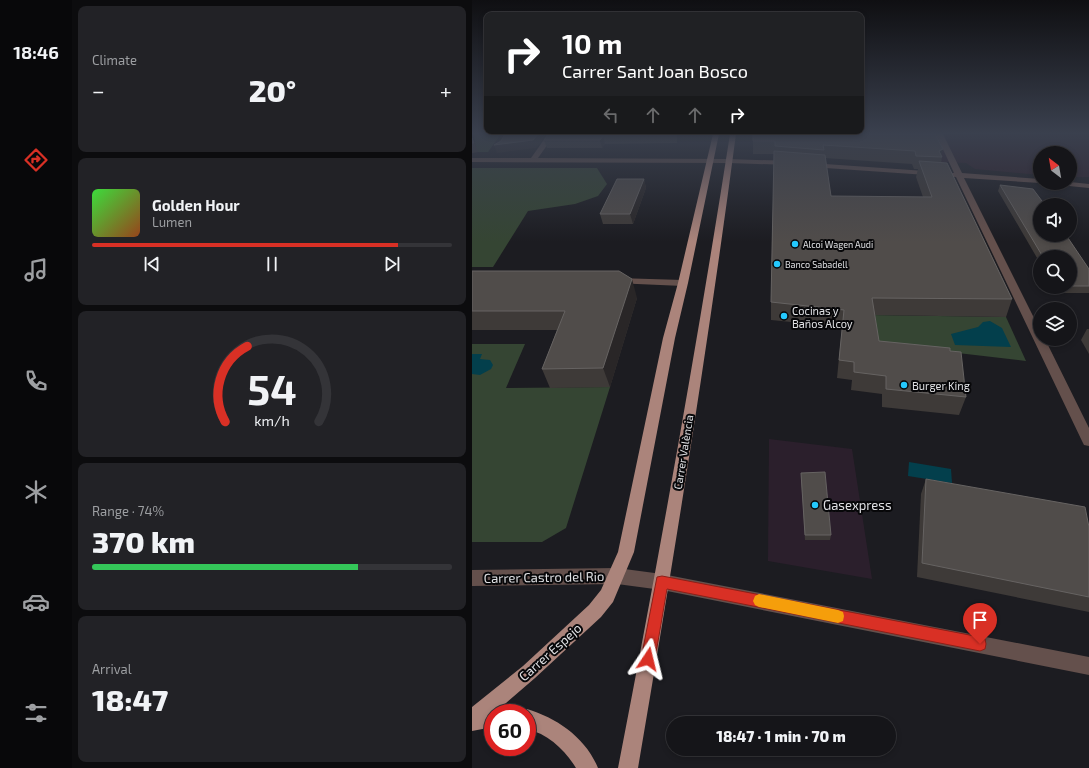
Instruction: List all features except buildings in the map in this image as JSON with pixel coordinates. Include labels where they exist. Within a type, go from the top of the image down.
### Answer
[{"type":"main road","points":[[617,576],[626,552],[669,338],[683,283],[707,170]]},
{"type":"main road","name":"Carrer València","points":[[628,768],[662,582],[712,279],[728,170]]},
{"type":"main road","name":"Carrer Espejo","points":[[472,720],[529,672],[584,622],[607,596],[617,576]]},
{"type":"main road","points":[[472,720],[484,718]]},
{"type":"main road","points":[[536,721],[577,750],[588,768]]},
{"type":"street","points":[[887,170],[1033,180]]},
{"type":"street","points":[[956,170],[1089,441]]},
{"type":"street","points":[[1077,185],[1089,186]]},
{"type":"street","points":[[608,281],[683,283]]},
{"type":"street","name":"Carrer Castro del Rio","points":[[472,578],[617,576],[662,582],[1089,666]]},
{"type":"shaded area","points":[[984,170],[1033,170],[1033,174]]},
{"type":"shaded area","points":[[1077,170],[1089,170],[1089,177],[1077,177]]},
{"type":"shaded area","name":"Gasexpress","points":[[769,439],[852,449],[872,579],[768,561]]},
{"type":"green space","points":[[472,170],[598,170],[607,184],[598,196],[575,204],[528,211],[493,267],[472,267]]},
{"type":"green space","points":[[870,315],[1006,317],[1026,361],[863,342]]},
{"type":"green space","points":[[472,344],[525,344],[506,388],[610,387],[566,528],[542,542],[472,542]]},
{"type":"water","points":[[990,321],[1002,328],[1011,347],[955,345],[951,334],[978,327],[983,322]]},
{"type":"water","points":[[472,354],[482,354],[480,359],[490,360],[493,365],[491,369],[480,375],[472,374]]},
{"type":"water","points":[[909,462],[951,469],[952,483],[908,476]]},
{"type":"slow traffic","points":[[759,601],[838,616]]},
{"type":"place","name":"Alcoi Wagen Audi","points":[[795,244]]},
{"type":"place","name":"Banco Sabadell","points":[[777,264]]},
{"type":"place","name":"Cocinas y Baños Alcoy","points":[[784,316]]},
{"type":"place","name":"Burger King","points":[[904,385]]},
{"type":"place","name":"Gasexpress","points":[[815,505]]},
{"type":"route","points":[[648,659],[662,582],[980,644]]}]
